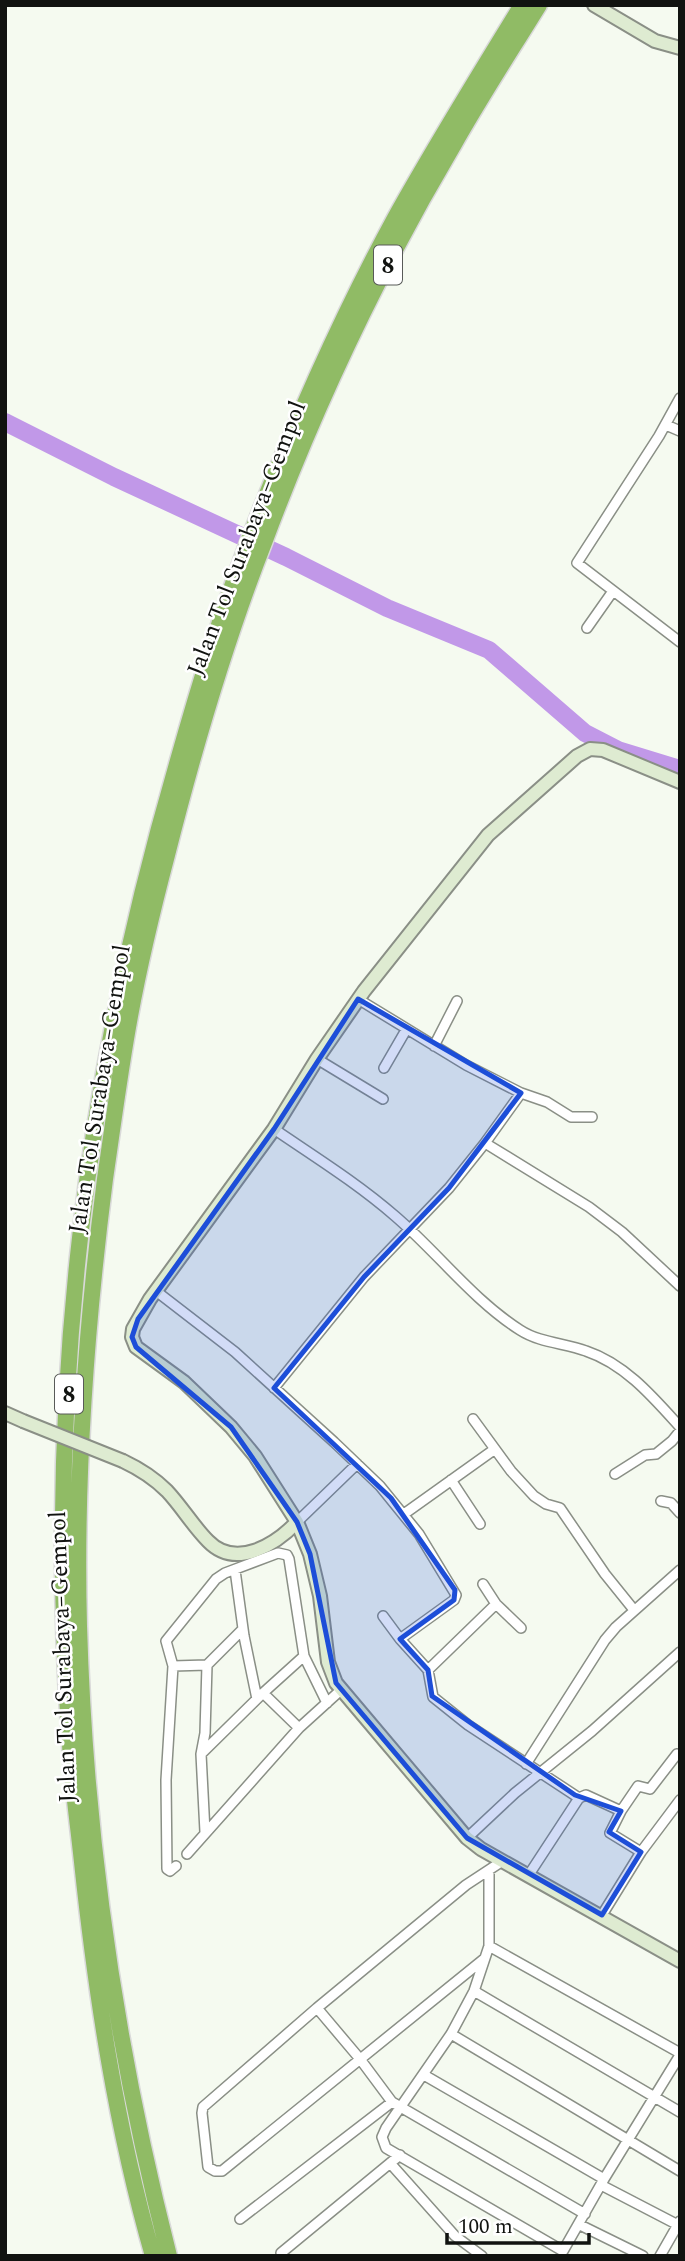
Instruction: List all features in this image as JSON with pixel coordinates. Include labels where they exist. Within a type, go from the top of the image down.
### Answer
[{"type":"highway","name":"Jalan Tol Surabaya–Gempol","points":[[153,2256],[127,2154],[102,2028],[89,1936],[70,1746],[64,1593],[64,1488],[80,1239],[98,1112],[126,961],[157,834],[195,700],[316,381],[393,222],[522,5]]},
{"type":"highway","name":"Jalan Tol Surabaya–Gempol","points":[[169,2256],[146,2165],[112,1985],[97,1876],[86,1762],[79,1625],[80,1475],[95,1254],[130,1016],[171,836],[256,543],[375,289],[452,148],[539,5]]},
{"type":"street","points":[[594,5],[655,41],[680,48]]},
{"type":"street","points":[[680,397],[666,425],[578,563],[680,642]]},
{"type":"street","points":[[666,425],[680,431]]},
{"type":"street","points":[[587,628],[613,592]]},
{"type":"street","points":[[680,782],[603,750],[590,749],[582,752],[488,835],[358,999],[274,1129],[156,1291],[133,1329],[133,1343],[184,1382],[231,1427],[255,1455],[297,1522],[310,1554],[320,1597],[328,1662],[336,1683],[467,1838],[501,1862],[680,1961]]},
{"type":"street","points":[[358,999],[406,1030],[522,1093],[547,1102],[571,1117],[592,1117]]},
{"type":"street","points":[[434,1046],[457,1001]]},
{"type":"street","points":[[384,1068],[406,1030]]},
{"type":"street","points":[[317,1059],[383,1098]]},
{"type":"street","points":[[274,1388],[364,1276],[449,1188],[522,1093]]},
{"type":"street","points":[[274,1129],[361,1188],[519,1330],[530,1336],[583,1349],[610,1361],[644,1388],[680,1429],[672,1441],[656,1454],[645,1455],[615,1474]]},
{"type":"street","points":[[485,1143],[611,1223],[680,1286]]},
{"type":"street","points":[[156,1291],[206,1329],[274,1388],[380,1486],[404,1514],[456,1595],[454,1600],[400,1639]]},
{"type":"street","points":[[5,1413],[123,1461],[153,1478],[210,1543],[226,1552],[248,1553],[280,1538],[357,1464]]},
{"type":"street","points":[[473,1419],[511,1471],[534,1496],[546,1504],[560,1508],[634,1611]]},
{"type":"street","points":[[404,1514],[495,1449]]},
{"type":"street","points":[[451,1480],[480,1524]]},
{"type":"street","points":[[661,1501],[671,1503],[680,1513]]},
{"type":"street","points":[[176,1866],[170,1871],[167,1869],[166,1780],[173,1666],[166,1641],[216,1579],[278,1553],[287,1555],[304,1656],[327,1703]]},
{"type":"street","points":[[235,1570],[243,1629],[260,1696],[299,1728]]},
{"type":"street","points":[[526,1764],[594,1656],[616,1627],[680,1570]]},
{"type":"street","points":[[483,1584],[496,1605],[521,1628]]},
{"type":"street","points":[[428,1670],[496,1605]]},
{"type":"street","points":[[383,1616],[428,1670],[433,1698],[468,1725],[579,1798]]},
{"type":"street","points":[[205,1832],[201,1755],[205,1733],[207,1665],[243,1629]]},
{"type":"street","points":[[467,1838],[680,1652]]},
{"type":"street","points":[[201,1755],[304,1656]]},
{"type":"street","points":[[173,1666],[207,1665]]},
{"type":"street","points":[[187,1854],[299,1728],[342,1689]]},
{"type":"street","points":[[641,1852],[610,1833],[638,1786],[650,1789],[677,1754]]},
{"type":"street","points":[[528,1876],[579,1798],[586,1795],[621,1811]]},
{"type":"street","points":[[602,1916],[641,1852],[680,1800]]},
{"type":"street","points":[[484,1959],[222,2172],[208,2167],[203,2107],[317,2008],[466,1885],[501,1862]]},
{"type":"street","points":[[240,2219],[397,2104],[424,2075],[451,2034],[474,1991],[489,1946],[489,1870]]},
{"type":"street","points":[[397,2104],[382,2137],[386,2148],[562,2253],[680,2054],[489,1946]]},
{"type":"street","points":[[474,1991],[680,2112]]},
{"type":"street","points":[[317,2008],[397,2104],[585,2214]]},
{"type":"street","points":[[451,2034],[680,2171]]},
{"type":"street","points":[[424,2075],[603,2182],[679,2223],[660,2256]]},
{"type":"street","points":[[281,2253],[400,2155]]},
{"type":"street","points":[[390,2163],[455,2236],[482,2256]]},
{"type":"street","points":[[580,2225],[643,2256]]},
{"type":"highlighted area","points":[[358,999],[521,1093],[449,1188],[364,1277],[274,1388],[391,1498],[455,1590],[454,1600],[400,1639],[428,1670],[432,1696],[575,1795],[621,1811],[609,1832],[641,1852],[602,1915],[467,1838],[336,1683],[310,1554],[297,1522],[231,1427],[136,1347],[132,1337],[138,1319],[274,1129]]},
{"type":"waterway","points":[[5,422],[387,608],[489,650],[585,733],[618,750],[680,769]]}]
